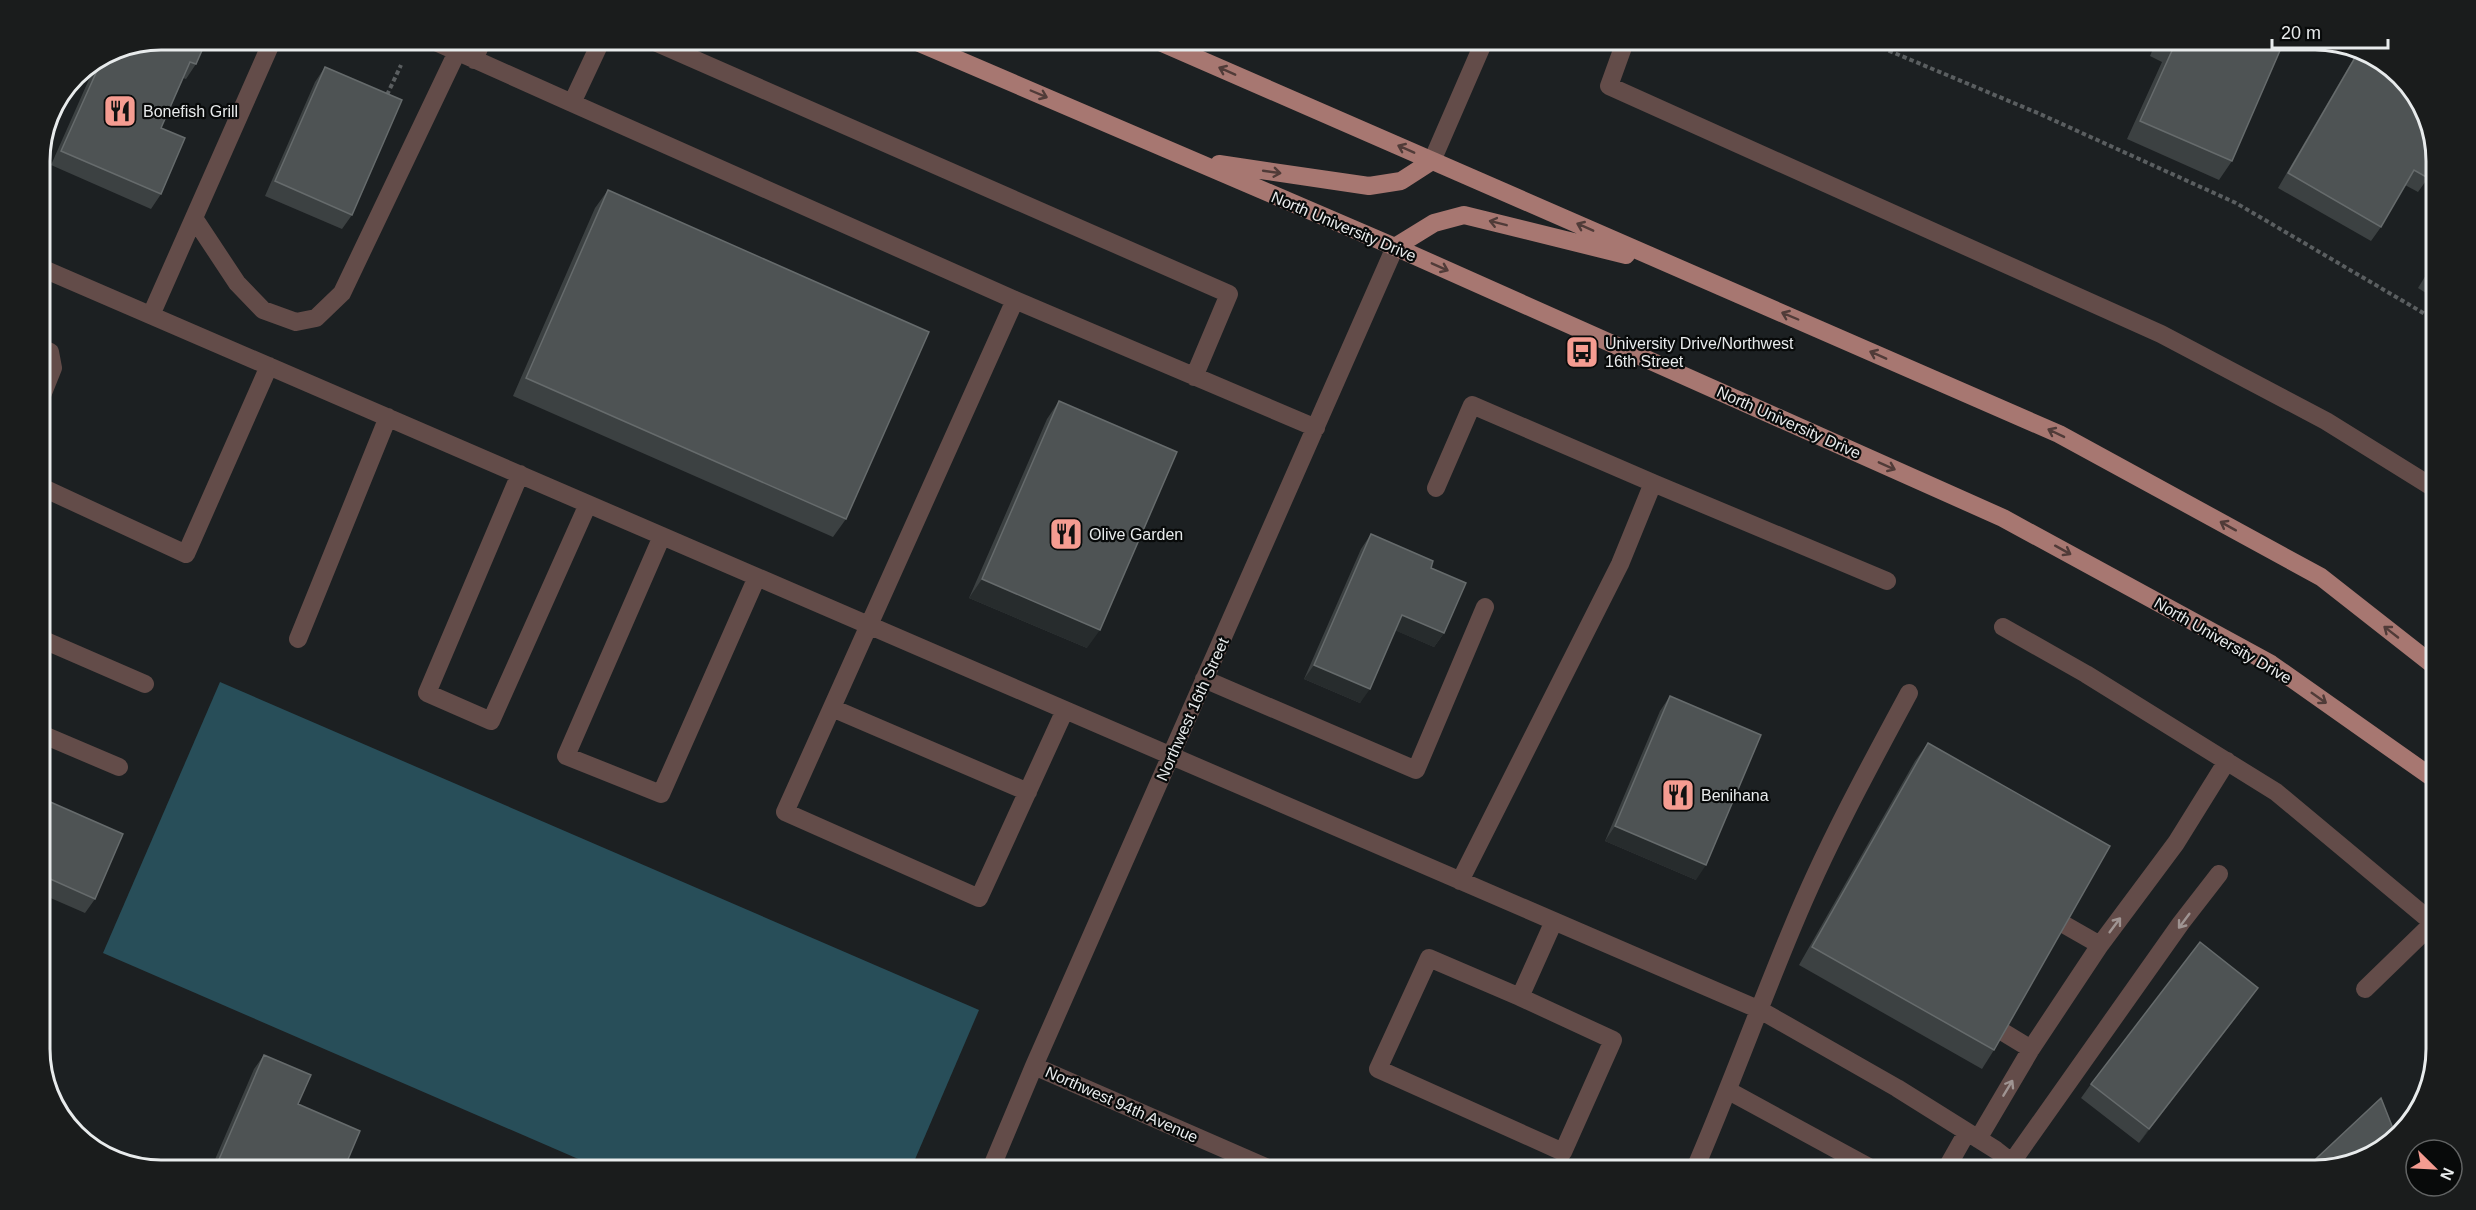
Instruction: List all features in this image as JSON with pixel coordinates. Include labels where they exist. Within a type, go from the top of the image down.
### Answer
[{"type":"main road","name":"North University Drive","points":[[936,50],[1395,248],[2003,518],[2271,664],[2426,772]]},
{"type":"main road","points":[[1178,50],[2059,434],[2320,577],[2426,659]]},
{"type":"main road","points":[[1194,161],[1369,186],[1401,181],[1432,161]]},
{"type":"main road","points":[[1395,248],[1434,223],[1464,215],[1677,267]]},
{"type":"street","points":[[151,315],[268,50]]},
{"type":"street","points":[[454,50],[1015,300],[1316,428]]},
{"type":"street","points":[[474,60],[478,50]]},
{"type":"street","points":[[572,103],[597,50]]},
{"type":"street","points":[[673,50],[1229,294],[1194,377]]},
{"type":"street","points":[[1432,161],[1480,50]]},
{"type":"street","points":[[1622,50],[1609,86],[2161,334],[2326,422],[2426,483]]},
{"type":"street","points":[[194,218],[237,283],[263,310],[296,322],[316,318],[342,293],[458,52]]},
{"type":"street","name":"Northwest 16th Street","points":[[995,1160],[1395,248]]},
{"type":"street","points":[[50,272],[1760,1010],[1897,1088],[1973,1135],[2008,1160]]},
{"type":"street","points":[[1015,300],[785,812],[979,898],[1065,710]]},
{"type":"street","points":[[50,352],[53,368],[50,376]]},
{"type":"street","points":[[50,491],[186,554],[269,366]]},
{"type":"street","points":[[1436,488],[1472,405],[1887,581]]},
{"type":"street","points":[[298,639],[388,417]]},
{"type":"street","points":[[520,474],[427,693],[491,721],[588,504]]},
{"type":"street","points":[[1460,880],[1620,564],[1653,483]]},
{"type":"street","points":[[662,536],[566,756],[661,794],[757,577]]},
{"type":"street","points":[[1204,679],[1416,770],[1485,607]]},
{"type":"street","points":[[2003,627],[2086,674],[2276,792],[2426,917]]},
{"type":"street","points":[[50,643],[145,684]]},
{"type":"street","points":[[1699,1160],[1798,915],[1871,764],[1909,693]]},
{"type":"street","points":[[832,708],[1028,792]]},
{"type":"street","points":[[50,738],[119,767]]},
{"type":"street","points":[[1954,1160],[1973,1135],[2100,945],[2176,843],[2227,761]]},
{"type":"street","points":[[2023,1160],[2181,923],[2219,874]]},
{"type":"street","points":[[1520,997],[1554,921]]},
{"type":"street","points":[[2065,925],[2100,945]]},
{"type":"street","points":[[2365,989],[2426,930]]},
{"type":"street","points":[[1429,958],[1520,997],[1613,1040],[1563,1152],[1378,1069],[1429,958]]},
{"type":"street","points":[[2003,1032],[2031,1049]]},
{"type":"street","name":"Northwest 94th Avenue","points":[[1034,1066],[1250,1160]]},
{"type":"street","points":[[1729,1090],[1856,1160]]},
{"type":"path","points":[[1887,50],[2040,114],[2236,203],[2426,315]]},
{"type":"path","points":[[387,95],[400,65]]},
{"type":"shaded area","points":[[220,682],[979,1010],[915,1160],[581,1160],[103,953]]},
{"type":"building","name":"Bonefish Grill","points":[[146,50],[202,50],[196,64],[190,62],[161,128],[185,138],[161,194],[61,151],[99,68],[125,55]]},
{"type":"building","points":[[2172,50],[2280,50],[2232,161],[2140,121]]},
{"type":"building","points":[[2355,57],[2377,68],[2399,87],[2415,111],[2421,125],[2426,153],[2426,177],[2414,170],[2381,227],[2288,173]]},
{"type":"building","points":[[325,67],[402,100],[352,215],[275,181]]},
{"type":"building","points":[[608,190],[929,332],[846,519],[526,378]]},
{"type":"building","name":"Olive Garden","points":[[1059,401],[1177,452],[1100,630],[982,579]]},
{"type":"building","points":[[1371,534],[1433,561],[1431,568],[1466,583],[1444,633],[1402,615],[1370,689],[1314,665]]},
{"type":"building","name":"Benihana","points":[[1670,696],[1761,735],[1706,865],[1615,826]]},
{"type":"building","points":[[1928,743],[2110,846],[1994,1050],[1812,947]]},
{"type":"building","points":[[50,802],[123,834],[95,899],[50,879]]},
{"type":"building","points":[[2200,942],[2258,988],[2149,1129],[2091,1084]]},
{"type":"building","points":[[264,1055],[311,1075],[298,1104],[360,1131],[348,1160],[219,1160]]},
{"type":"building","points":[[2381,1098],[2393,1129],[2389,1133],[2365,1149],[2351,1155],[2330,1160],[2315,1160]]},
{"type":"place","name":"Bonefish Grill","points":[[120,111]]},
{"type":"place","name":"University Drive/Northwest 16th Street","points":[[1582,352]]},
{"type":"place","name":"Olive Garden","points":[[1066,534]]},
{"type":"place","name":"Benihana","points":[[1678,795]]}]
